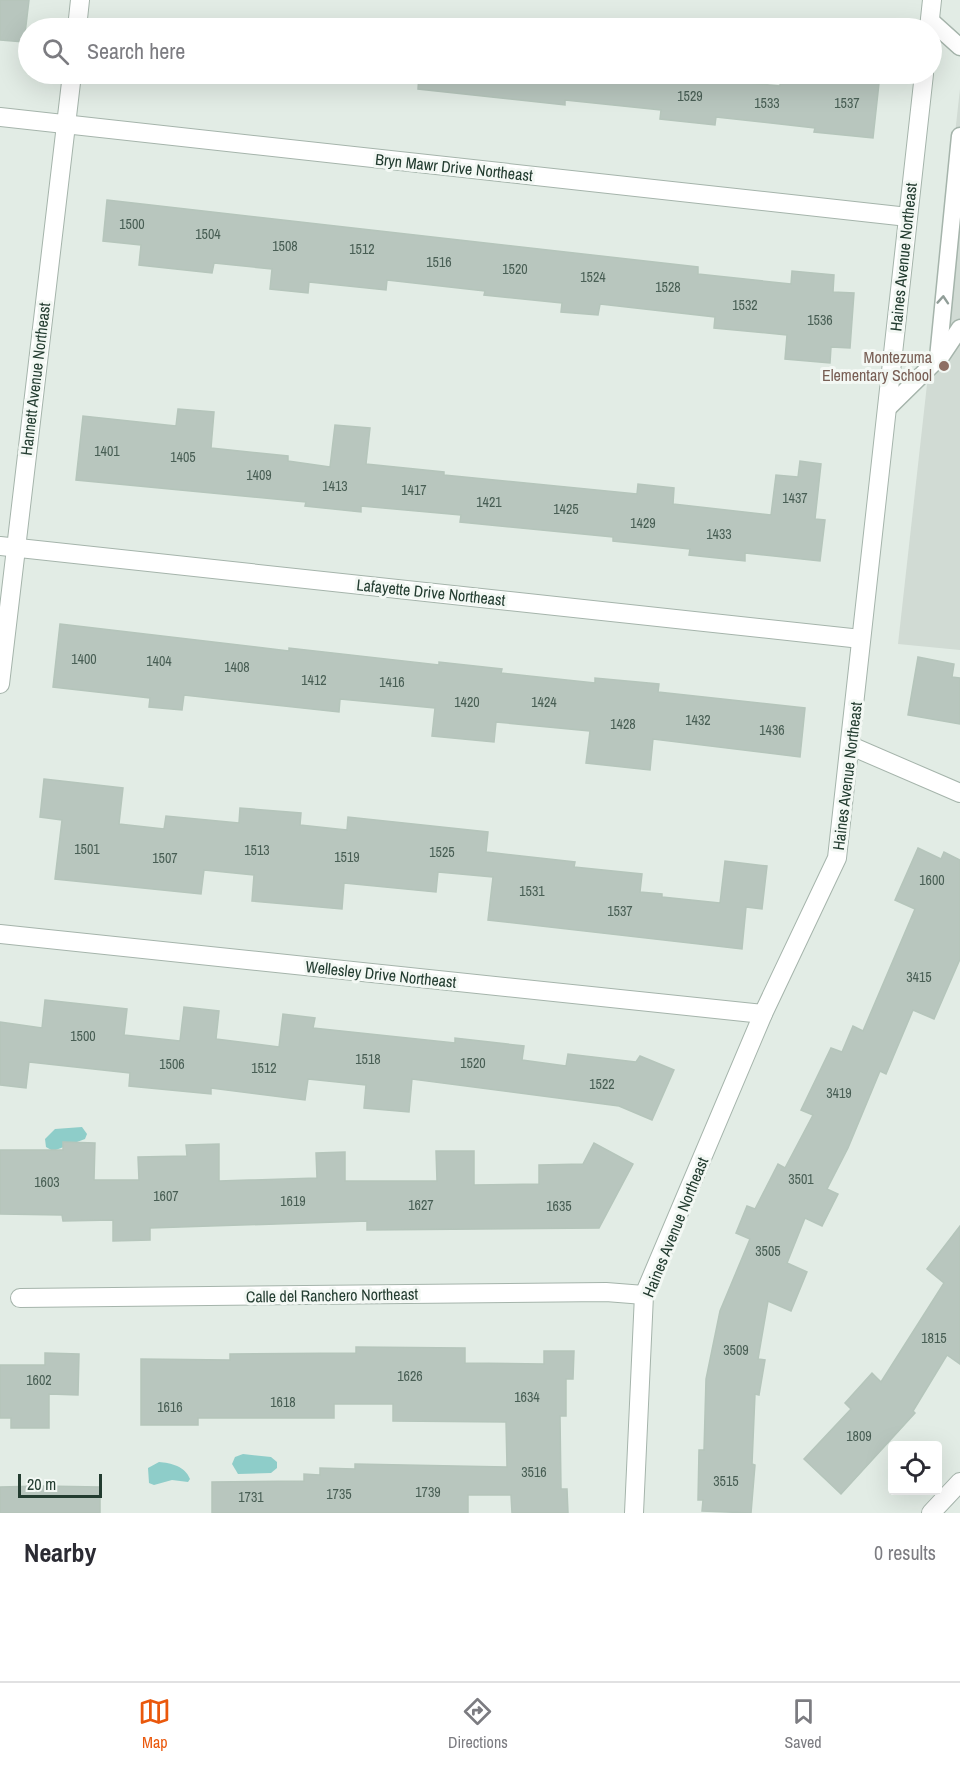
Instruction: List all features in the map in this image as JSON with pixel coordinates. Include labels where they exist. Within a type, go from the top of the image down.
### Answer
[{"type":"street","points":[[78,18],[80,0]]},
{"type":"street","points":[[928,0],[929,18]]},
{"type":"street","name":"Hannett Avenue Northeast","points":[[0,684],[7,547],[71,84]]},
{"type":"street","name":"Haines Avenue Northeast","points":[[634,1513],[644,1295],[763,1014],[837,858],[923,84]]},
{"type":"street","name":"Bryn Mawr Drive Northeast","points":[[0,117],[908,217]]},
{"type":"street","name":"Lafayette Drive Northeast","points":[[7,547],[861,639]]},
{"type":"street","points":[[851,746],[960,793]]},
{"type":"street","name":"Wellesley Drive Northeast","points":[[0,934],[763,1014]]},
{"type":"street","name":"Calle del Ranchero Northeast","points":[[20,1298],[606,1292],[644,1295]]},
{"type":"street","points":[[931,1513],[960,1482]]},
{"type":"lane","points":[[942,34],[960,47]]},
{"type":"lane","points":[[938,358],[960,136]]},
{"type":"lane","points":[[887,410],[938,358],[960,328]]},
{"type":"shaded area","name":"Montezuma Elementary School","points":[[960,89],[960,650],[898,644]]},
{"type":"water","points":[[82,1127],[87,1134],[85,1139],[53,1151],[46,1147],[45,1139],[55,1129]]},
{"type":"water","points":[[243,1454],[271,1457],[277,1462],[277,1468],[271,1473],[238,1474],[232,1464],[235,1457]]},
{"type":"water","points":[[159,1462],[181,1468],[190,1479],[188,1482],[172,1480],[154,1485],[149,1483],[148,1468]]},
{"type":"building","points":[[0,0],[29,0],[27,18],[18,18],[18,42],[0,40]]},
{"type":"building","points":[[418,84],[760,84],[780,86],[780,84],[879,84],[873,138],[814,132],[815,128],[716,117],[715,125],[660,119],[661,110],[565,100],[565,105],[418,89]]},
{"type":"building","points":[[107,200],[698,267],[698,274],[791,284],[792,271],[834,275],[833,292],[854,293],[850,348],[831,347],[830,363],[785,359],[787,335],[714,328],[715,317],[600,304],[598,315],[561,312],[562,303],[484,295],[485,291],[387,280],[386,290],[309,282],[308,293],[270,289],[272,269],[214,263],[212,273],[139,265],[141,245],[103,241]]},
{"type":"building","points":[[178,409],[214,412],[211,448],[288,456],[288,461],[330,467],[335,425],[370,428],[366,464],[444,472],[444,475],[637,494],[638,484],[674,488],[673,504],[771,515],[776,475],[798,477],[800,461],[821,464],[815,519],[825,520],[820,561],[745,553],[745,561],[689,555],[690,549],[613,541],[613,537],[460,522],[461,515],[361,506],[361,512],[305,506],[306,502],[76,480],[83,416],[176,426]]},
{"type":"building","points":[[60,624],[289,651],[289,648],[439,665],[439,662],[502,669],[501,673],[595,683],[595,678],[659,684],[658,692],[805,708],[800,757],[653,739],[650,770],[586,763],[590,731],[496,722],[494,742],[432,736],[435,708],[340,699],[339,712],[184,695],[182,710],[149,707],[150,698],[53,687]]},
{"type":"building","points":[[918,657],[954,664],[952,677],[960,678],[960,724],[908,715]]},
{"type":"building","points":[[44,779],[123,788],[119,824],[164,829],[166,816],[239,823],[240,808],[301,813],[300,825],[347,830],[348,817],[488,832],[486,852],[575,862],[574,867],[642,874],[640,892],[662,894],[662,897],[720,903],[725,861],[767,866],[762,909],[746,907],[742,949],[488,920],[493,877],[438,872],[436,892],[344,883],[342,909],[252,901],[254,875],[204,870],[201,894],[55,879],[62,820],[40,817]]},
{"type":"building","points":[[918,848],[941,859],[944,852],[960,860],[960,959],[934,1019],[913,1010],[886,1074],[880,1071],[848,1148],[827,1189],[838,1194],[822,1226],[805,1218],[787,1263],[807,1272],[791,1311],[768,1301],[758,1359],[765,1360],[759,1395],[755,1394],[752,1464],[755,1465],[751,1513],[702,1511],[703,1500],[698,1500],[699,1450],[704,1450],[706,1379],[720,1311],[750,1239],[736,1233],[747,1206],[755,1209],[778,1164],[785,1168],[813,1115],[801,1110],[831,1048],[842,1052],[853,1026],[863,1031],[915,909],[895,900]]},
{"type":"building","points":[[45,1000],[127,1009],[124,1035],[180,1041],[184,1007],[219,1011],[216,1039],[279,1047],[283,1014],[315,1018],[313,1028],[455,1043],[455,1038],[524,1046],[522,1060],[566,1066],[568,1054],[636,1062],[640,1056],[674,1070],[652,1120],[619,1106],[412,1079],[409,1112],[364,1108],[366,1085],[308,1079],[305,1100],[211,1088],[211,1094],[129,1086],[130,1073],[29,1062],[26,1088],[0,1085],[0,1022],[42,1028]]},
{"type":"building","points":[[63,1142],[95,1143],[94,1180],[139,1180],[138,1157],[187,1156],[186,1145],[219,1144],[219,1181],[317,1178],[316,1153],[345,1152],[345,1181],[437,1181],[436,1151],[474,1151],[474,1185],[539,1184],[539,1165],[583,1164],[594,1143],[633,1164],[599,1228],[367,1230],[367,1221],[150,1228],[150,1240],[113,1241],[113,1220],[63,1221],[62,1215],[0,1214],[0,1150],[63,1150]]},
{"type":"building","points":[[960,1226],[960,1364],[947,1355],[913,1411],[915,1413],[841,1494],[804,1459],[851,1409],[845,1403],[872,1373],[881,1382],[944,1283],[927,1269]]},
{"type":"building","points":[[356,1347],[465,1348],[465,1363],[544,1364],[544,1351],[574,1351],[573,1379],[566,1379],[566,1416],[560,1416],[561,1489],[567,1489],[568,1513],[512,1513],[511,1495],[468,1495],[468,1513],[212,1513],[212,1482],[304,1481],[304,1474],[320,1475],[320,1468],[355,1469],[355,1464],[507,1467],[506,1422],[393,1421],[393,1404],[334,1404],[334,1418],[198,1418],[198,1425],[141,1425],[141,1359],[230,1360],[230,1354],[356,1353]]},
{"type":"building","points":[[45,1353],[79,1354],[78,1395],[49,1394],[49,1428],[11,1428],[11,1418],[0,1418],[0,1365],[45,1365]]},
{"type":"building","points":[[0,1487],[100,1487],[100,1513],[0,1513]]},
{"type":"place","name":"Montezuma Elementary School","points":[[944,366]]}]
